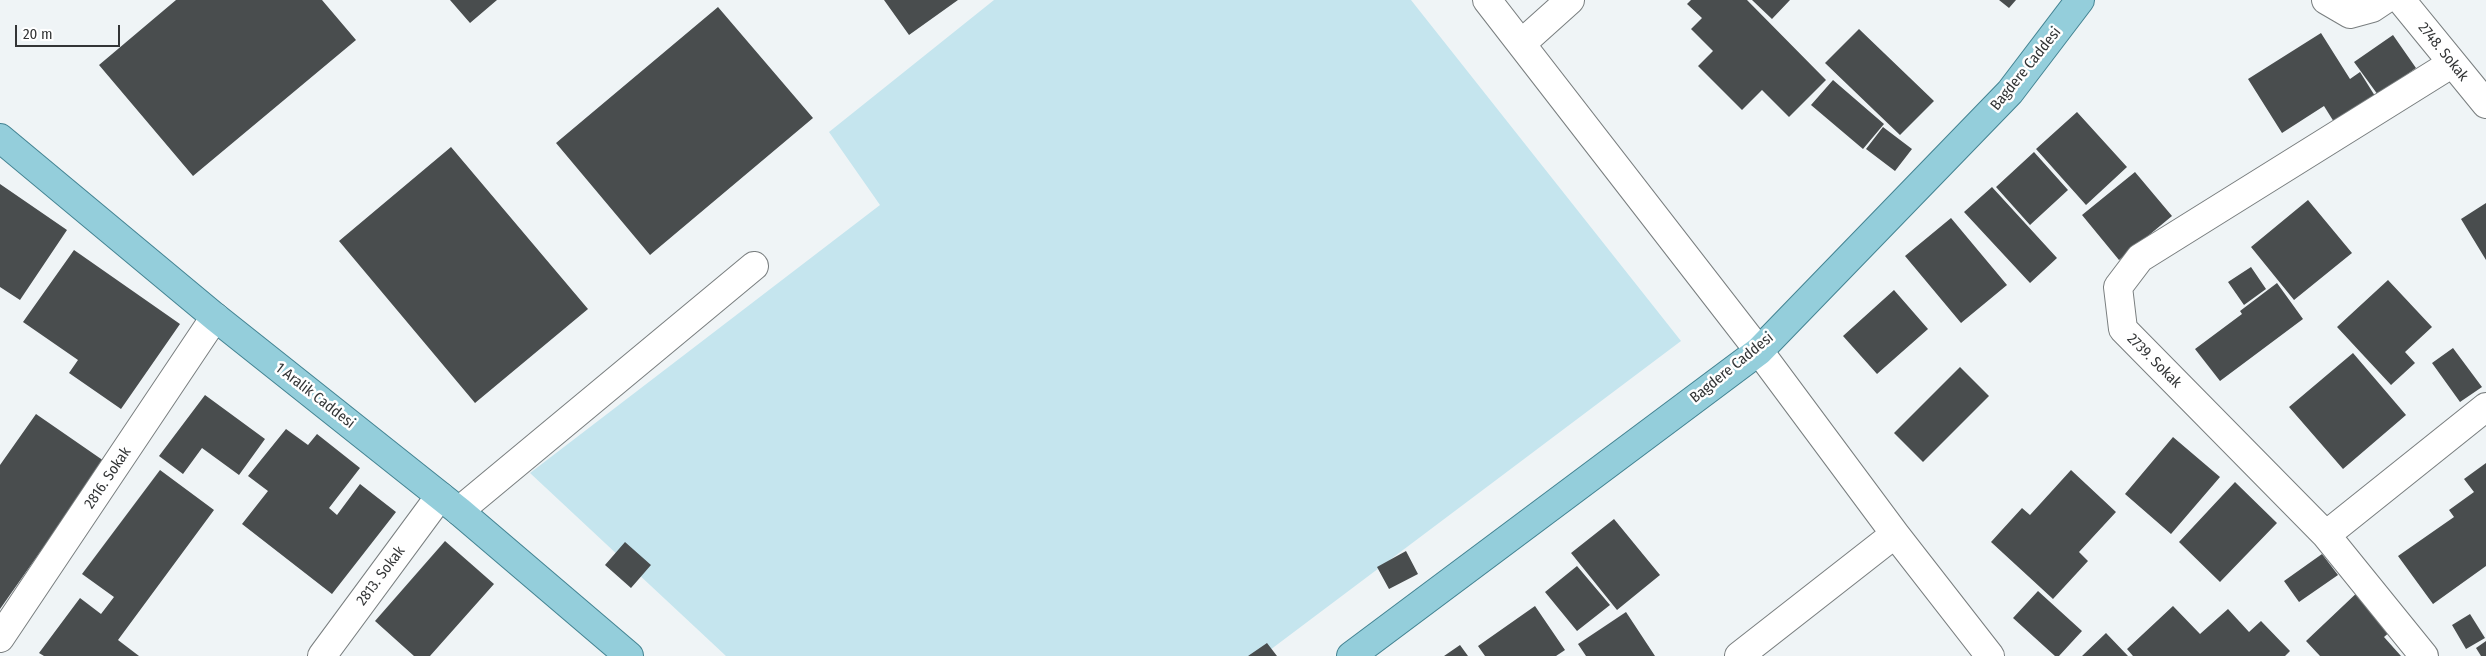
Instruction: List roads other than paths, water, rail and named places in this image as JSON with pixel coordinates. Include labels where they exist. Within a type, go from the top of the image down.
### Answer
[{"type":"main road","name":"Bagdere Caddesi","points":[[1351,656],[1759,351],[2010,92],[2080,0]]},
{"type":"main road","name":"1 Aralik Caddesi","points":[[0,138],[215,317],[450,503],[629,656]]},
{"type":"street","points":[[1488,0],[1759,351],[1895,534],[1990,656]]},
{"type":"street","points":[[1521,44],[1570,0]]},
{"type":"street","points":[[2326,0],[2350,14],[2372,8],[2384,0]]},
{"type":"street","name":"2748. Sokak","points":[[2401,0],[2486,104]]},
{"type":"street","name":"2739. Sokak","points":[[2424,656],[2326,535],[2123,329],[2118,287],[2140,258],[2452,64]]},
{"type":"street","name":"2813. Sokak","points":[[322,656],[450,503],[754,266]]},
{"type":"street","name":"2816. Sokak","points":[[0,638],[215,317]]},
{"type":"street","points":[[2326,535],[2486,407]]},
{"type":"street","points":[[1739,656],[1895,534]]}]
